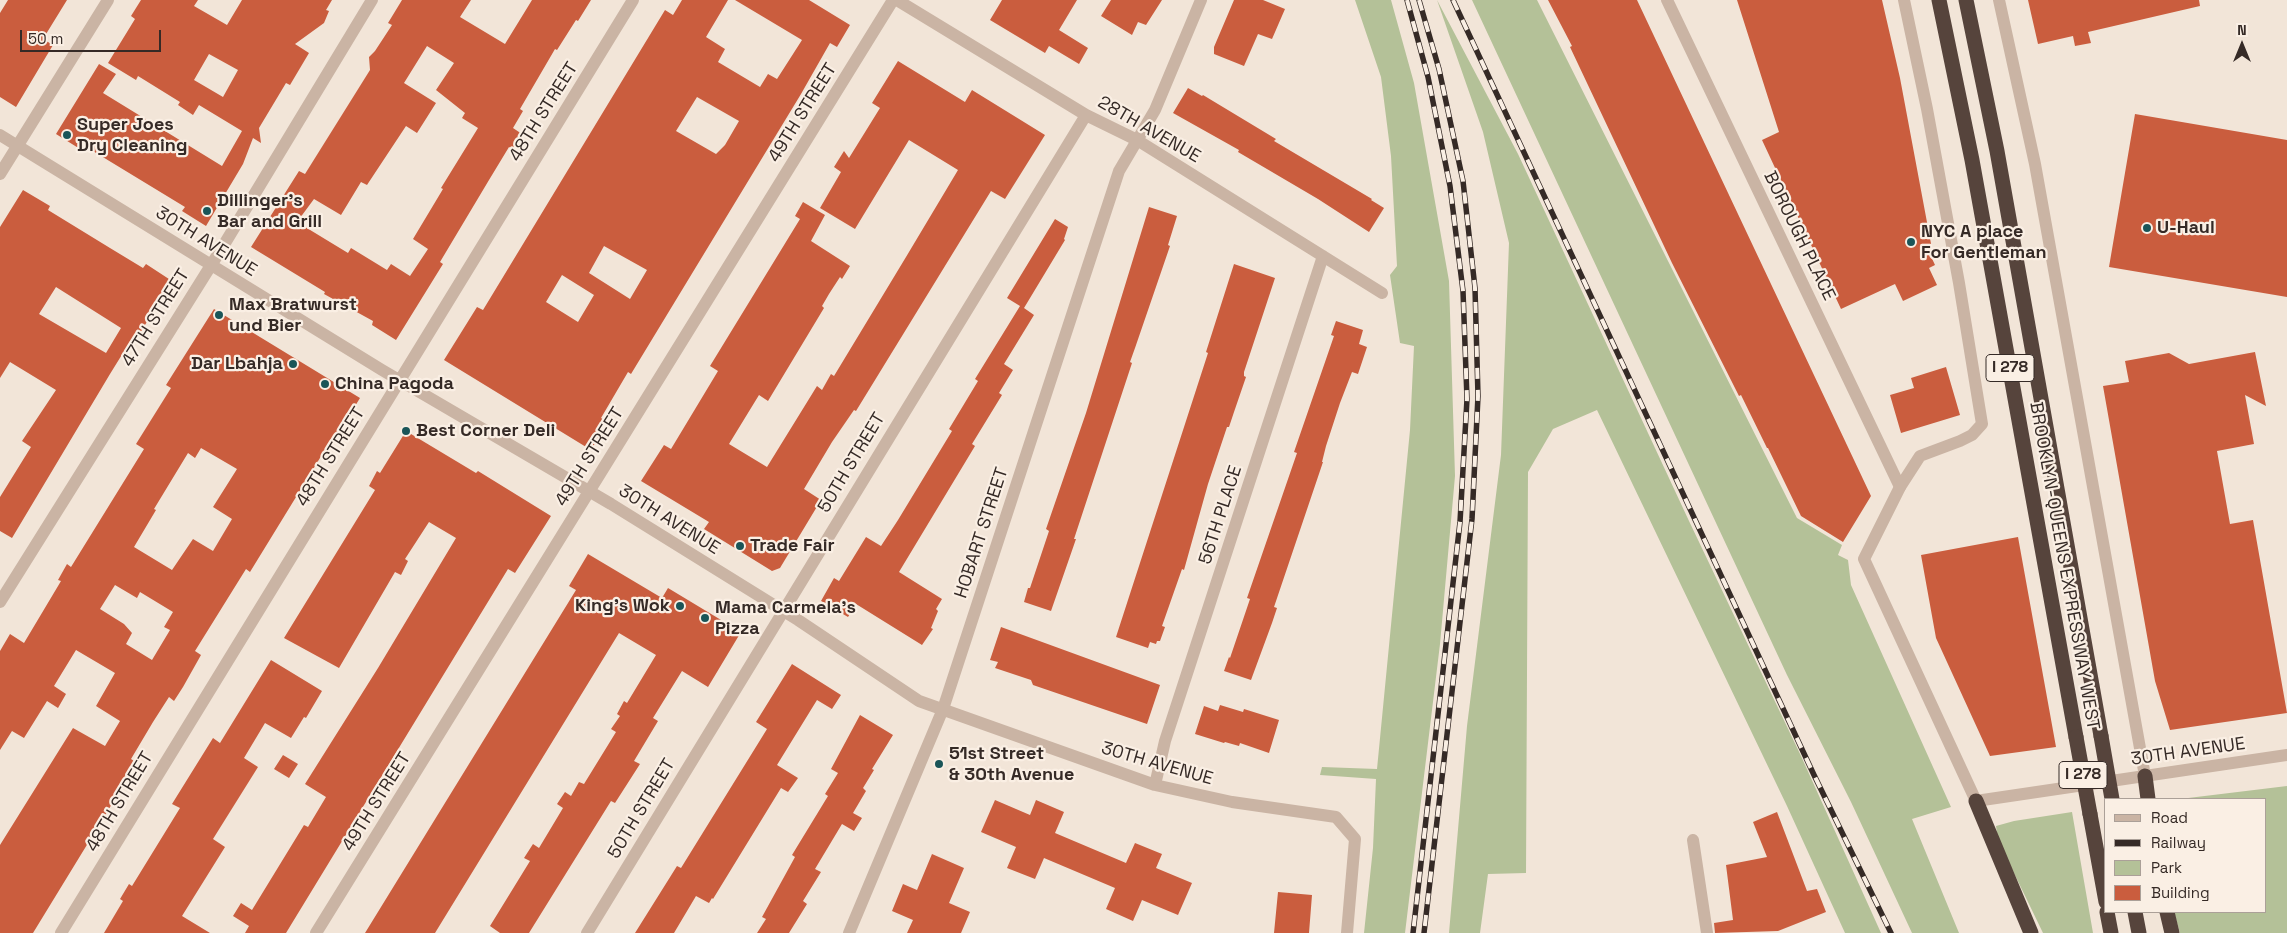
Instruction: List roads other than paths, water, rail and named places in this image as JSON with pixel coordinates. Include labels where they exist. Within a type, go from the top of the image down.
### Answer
[{"type":"highway","name":"BROOKLYN-QUEENS EXPRESSWAY WEST","points":[[1939,0],[1972,160],[2104,891]]},
{"type":"highway","name":"BROOKLYN-QUEENS EXPRESSWAY WEST","points":[[1966,0],[1997,151],[2112,798]]},
{"type":"highway","points":[[2145,776],[2148,798]]},
{"type":"highway","points":[[1976,801],[2031,933]]},
{"type":"highway","points":[[2107,913],[2111,933]]},
{"type":"highway","points":[[2134,913],[2139,933]]},
{"type":"highway","points":[[2167,913],[2172,933]]},
{"type":"street","points":[[0,174],[108,0]]},
{"type":"street","name":"47TH STREET","points":[[0,602],[6,580],[210,265],[372,0]]},
{"type":"street","name":"48TH STREET","points":[[61,933],[633,0]]},
{"type":"street","name":"28TH AVENUE","points":[[895,0],[1086,114],[1137,140],[1382,293]]},
{"type":"street","name":"49TH STREET","points":[[316,933],[895,0]]},
{"type":"street","points":[[1137,140],[1154,110],[1201,0]]},
{"type":"street","name":"BOROUGH PLACE","points":[[1667,0],[1900,487]]},
{"type":"street","points":[[1904,0],[1927,109],[1982,419],[1979,429],[1960,441],[1920,456],[1900,487],[1864,559],[1976,801]]},
{"type":"street","points":[[1999,0],[2035,164],[2145,776]]},
{"type":"street","name":"50TH STREET","points":[[587,933],[1086,114]]},
{"type":"street","name":"30TH AVENUE","points":[[0,134],[210,265],[399,380],[589,492],[783,611],[919,701],[1154,785],[1232,802],[1336,816],[1355,839],[1347,933]]},
{"type":"street","name":"HOBART STREET","points":[[849,933],[943,709],[1119,170],[1137,140]]},
{"type":"street","name":"56TH PLACE","points":[[1154,785],[1168,732],[1323,256]]},
{"type":"street","name":"30TH AVENUE","points":[[1976,801],[2287,755]]},
{"type":"street","points":[[1693,840],[1707,933]]},
{"type":"railway","points":[[1407,0],[1428,77],[1450,186],[1463,291],[1467,399],[1460,522],[1413,933]]},
{"type":"railway","points":[[1419,0],[1439,69],[1463,181],[1475,288],[1478,396],[1472,519],[1424,933]]},
{"type":"railway","points":[[1453,0],[1814,775],[1891,933]]},
{"type":"place","name":"Super Joes Dry Cleaning","points":[[67,135]]},
{"type":"place","name":"Dillinger's Bar and Grill","points":[[207,211]]},
{"type":"place","name":"U-Haul","points":[[2147,228]]},
{"type":"place","name":"NYC A place For Gentleman","points":[[1911,242]]},
{"type":"place","name":"Max Bratwurst und Bier","points":[[219,315]]},
{"type":"place","name":"Dar Lbahja","points":[[293,364]]},
{"type":"place","name":"China Pagoda","points":[[325,384]]},
{"type":"place","name":"Best Corner Deli","points":[[406,431]]},
{"type":"place","name":"Trade Fair","points":[[740,546]]},
{"type":"place","name":"King's Wok","points":[[680,606]]},
{"type":"place","name":"Mama Carmela's Pizza","points":[[705,618]]},
{"type":"place","name":"51st Street & 30th Avenue","points":[[939,764]]}]
